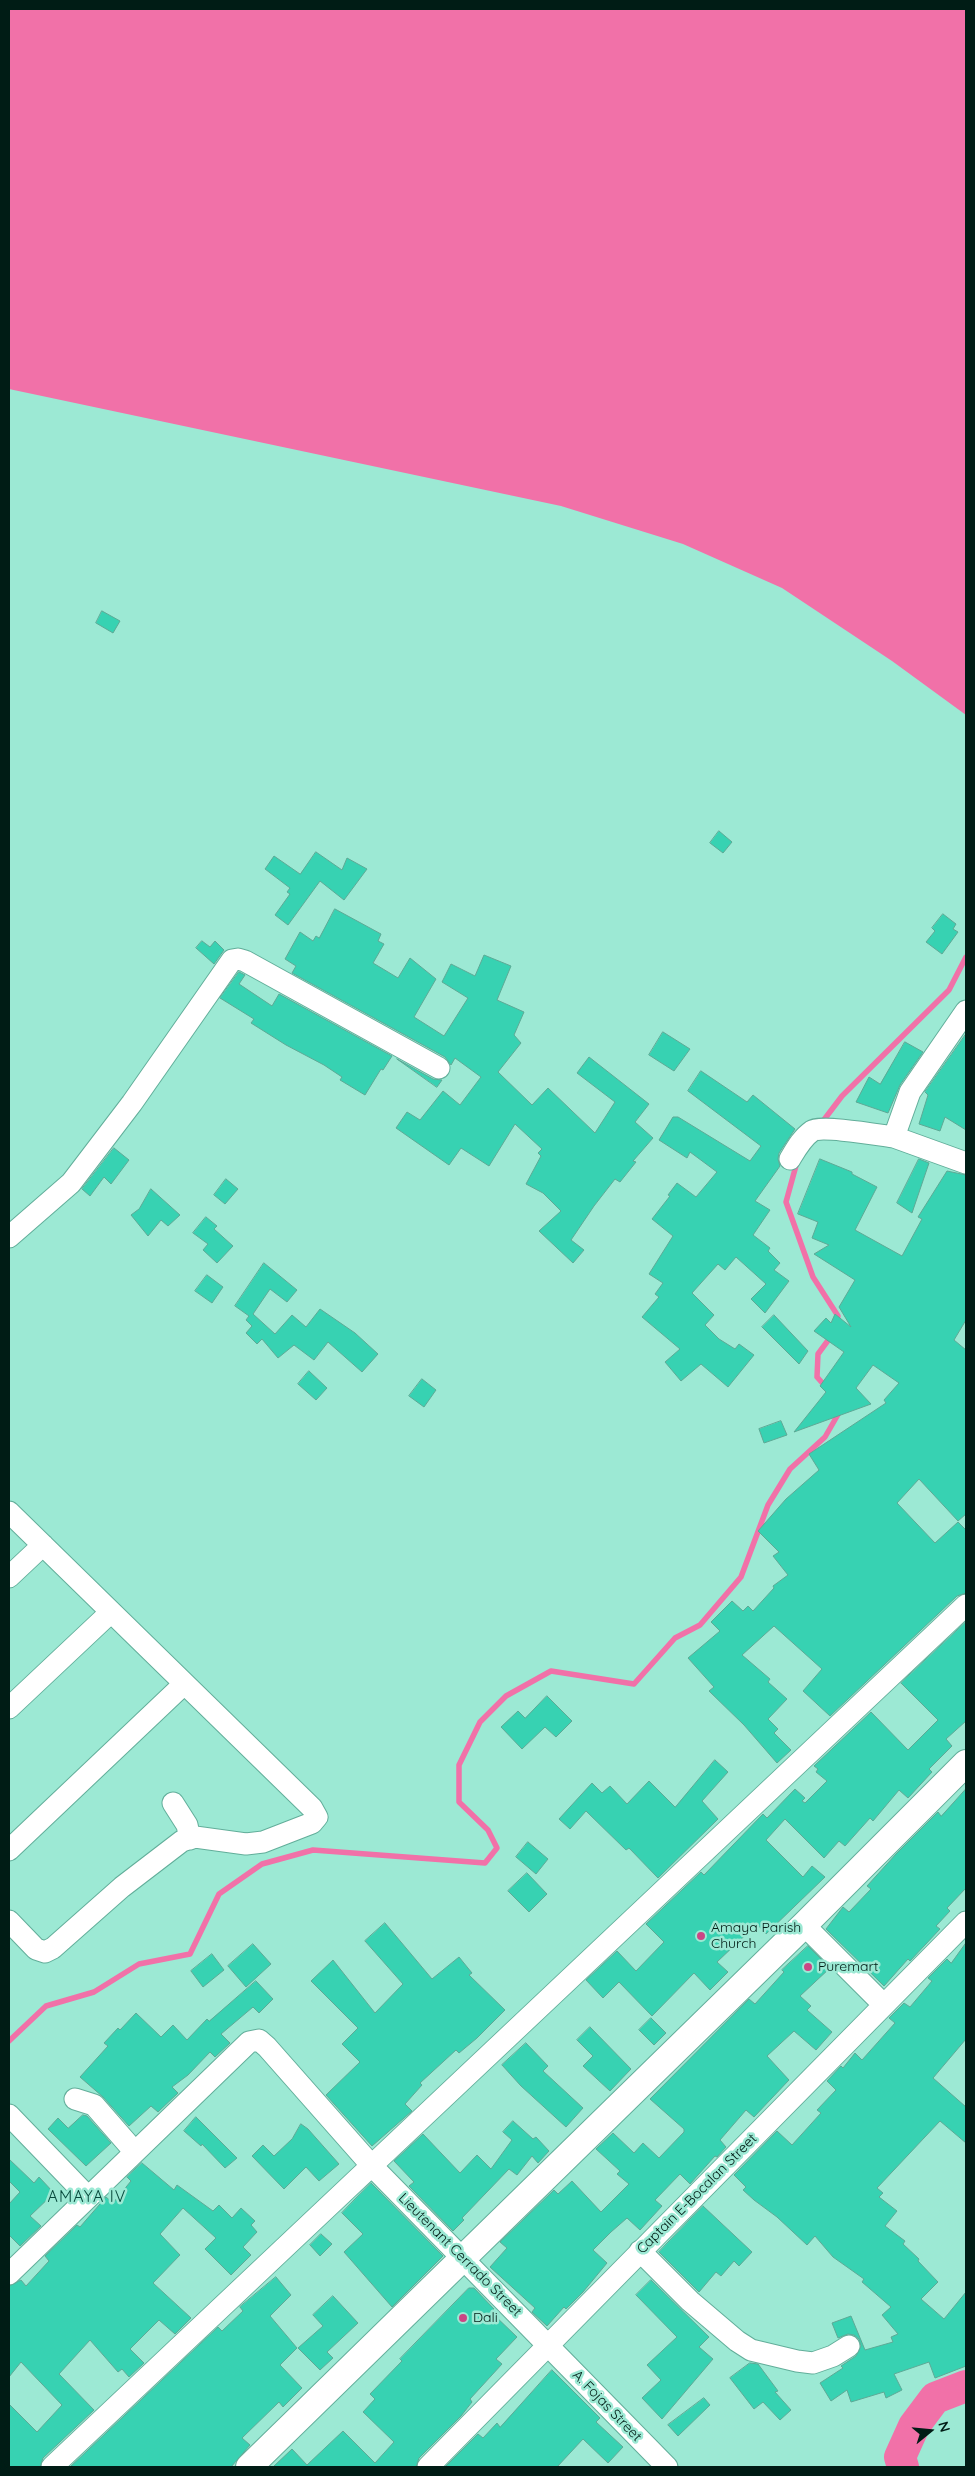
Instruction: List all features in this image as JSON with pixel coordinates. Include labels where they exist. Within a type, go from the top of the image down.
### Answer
[{"type":"street","points":[[9,1237],[71,1184],[132,1103],[224,969],[236,959],[245,961],[439,1068]]},
{"type":"street","points":[[894,1137],[910,1092],[966,1011]]},
{"type":"street","points":[[790,1159],[801,1142],[820,1129],[894,1137],[966,1163]]},
{"type":"street","points":[[9,1512],[312,1808],[317,1817],[312,1823],[263,1842],[246,1844],[195,1837],[182,1841],[122,1887],[53,1948],[45,1952],[36,1949],[9,1921]]},
{"type":"street","points":[[9,1577],[42,1545]]},
{"type":"street","points":[[52,2467],[966,1605]]},
{"type":"street","points":[[9,1708],[111,1612]]},
{"type":"street","points":[[9,1850],[184,1684]]},
{"type":"street","points":[[249,2467],[804,1925],[966,1763]]},
{"type":"street","points":[[173,1802],[187,1825],[190,1839]]},
{"type":"street","name":"Captain E-Bocalan Street","points":[[428,2467],[547,2344],[966,1922]]},
{"type":"street","points":[[804,1925],[884,2005]]},
{"type":"street","name":"Lieutenant Cerrado Street","points":[[134,2151],[249,2042],[258,2040],[267,2046],[372,2166],[547,2344]]},
{"type":"street","points":[[9,2274],[134,2151],[94,2105],[75,2100]]},
{"type":"street","points":[[9,2115],[88,2197]]},
{"type":"street","points":[[640,2251],[690,2301],[736,2341],[751,2350],[813,2363],[833,2356],[850,2346]]},
{"type":"street","name":"A. Fojas Street","points":[[547,2344],[667,2467]]},
{"type":"shaded area","points":[[9,9],[966,9],[966,715],[892,661],[782,588],[683,544],[561,506],[9,389]]},
{"type":"building","points":[[102,611],[120,621],[113,633],[96,623]]},
{"type":"building","points":[[719,831],[732,842],[723,853],[710,843]]},
{"type":"building","points":[[316,852],[342,870],[347,858],[367,869],[344,900],[320,881],[288,925],[275,915],[290,894],[287,892],[290,888],[265,869],[274,856],[300,874]]},
{"type":"building","points":[[335,909],[381,934],[378,941],[384,944],[373,963],[398,978],[410,958],[436,979],[414,1017],[444,1036],[468,998],[442,982],[451,964],[475,976],[484,955],[511,966],[497,1000],[524,1012],[514,1035],[521,1043],[498,1072],[532,1105],[548,1088],[595,1133],[615,1102],[577,1073],[589,1057],[649,1104],[635,1122],[653,1138],[633,1161],[636,1162],[620,1182],[615,1179],[571,1240],[584,1250],[573,1263],[539,1231],[561,1211],[543,1193],[526,1184],[541,1156],[538,1153],[542,1149],[515,1124],[489,1166],[461,1148],[449,1165],[396,1128],[407,1112],[420,1120],[443,1091],[460,1105],[481,1077],[455,1058],[451,1065],[445,1057],[292,973],[296,966],[285,959],[300,932],[313,941],[316,936],[319,938]]},
{"type":"building","points":[[943,914],[956,924],[953,929],[958,932],[942,954],[926,942],[935,931],[932,928]]},
{"type":"building","points":[[202,941],[210,947],[215,941],[224,950],[214,964],[196,948]]},
{"type":"building","points":[[239,972],[245,975],[239,984],[272,1006],[279,994],[392,1056],[383,1070],[381,1069],[365,1095],[340,1080],[342,1077],[324,1065],[286,1045],[251,1023],[254,1019],[220,998]]},
{"type":"building","points":[[663,1032],[690,1049],[674,1071],[649,1055]]},
{"type":"building","points":[[966,1034],[966,1130],[945,1117],[940,1131],[919,1124],[928,1095],[925,1092]]},
{"type":"building","points":[[905,1042],[923,1052],[900,1085],[888,1113],[856,1102],[869,1077],[880,1084]]},
{"type":"building","points":[[397,1059],[433,1079],[442,1080],[437,1087]]},
{"type":"building","points":[[701,1071],[747,1102],[753,1095],[795,1129],[779,1153],[780,1166],[755,1201],[770,1210],[753,1235],[770,1248],[768,1251],[780,1263],[774,1270],[789,1281],[765,1313],[751,1299],[766,1284],[736,1257],[725,1270],[718,1264],[692,1293],[714,1315],[705,1325],[719,1339],[735,1349],[739,1344],[754,1355],[728,1387],[701,1364],[681,1381],[665,1362],[680,1349],[642,1317],[659,1297],[655,1294],[663,1283],[649,1274],[673,1236],[652,1219],[670,1196],[668,1195],[677,1183],[696,1197],[717,1172],[690,1152],[687,1158],[659,1140],[673,1117],[678,1117],[750,1161],[761,1146],[688,1091]]},
{"type":"building","points":[[114,1148],[129,1160],[111,1184],[104,1177],[90,1196],[82,1189]]},
{"type":"building","points":[[820,1159],[852,1172],[852,1174],[877,1187],[855,1230],[902,1256],[922,1219],[918,1217],[947,1171],[966,1175],[966,1320],[954,1340],[966,1350],[966,1514],[958,1521],[919,1479],[897,1503],[935,1543],[958,1522],[966,1530],[966,1593],[957,1596],[830,1716],[803,1691],[822,1669],[774,1626],[742,1655],[770,1679],[768,1682],[787,1699],[768,1719],[778,1729],[774,1733],[791,1750],[777,1763],[744,1725],[709,1691],[714,1687],[688,1658],[720,1631],[711,1622],[732,1601],[743,1611],[748,1606],[753,1611],[774,1588],[773,1586],[788,1575],[773,1556],[779,1552],[758,1531],[786,1499],[819,1470],[809,1454],[886,1403],[884,1400],[899,1383],[873,1365],[856,1388],[871,1404],[794,1432],[826,1392],[820,1386],[844,1352],[814,1331],[826,1318],[831,1323],[835,1314],[851,1327],[839,1307],[855,1280],[814,1254],[829,1245],[812,1238],[818,1222],[798,1214]]},
{"type":"building","points":[[919,1159],[929,1163],[912,1213],[897,1203]]},
{"type":"building","points":[[226,1179],[238,1189],[225,1204],[214,1195]]},
{"type":"building","points":[[151,1189],[180,1215],[168,1226],[161,1220],[148,1236],[131,1215],[139,1209]]},
{"type":"building","points":[[206,1217],[217,1226],[214,1229],[233,1246],[217,1263],[203,1250],[208,1244],[193,1233]]},
{"type":"building","points":[[264,1263],[297,1290],[287,1302],[270,1289],[253,1314],[275,1334],[292,1315],[306,1327],[320,1309],[355,1333],[378,1354],[362,1372],[328,1342],[314,1360],[294,1345],[278,1358],[262,1339],[257,1344],[246,1333],[252,1326],[246,1320],[249,1316],[235,1306]]},
{"type":"building","points":[[207,1275],[223,1287],[212,1303],[195,1291]]},
{"type":"building","points":[[774,1315],[808,1351],[799,1364],[762,1327]]},
{"type":"building","points":[[309,1371],[327,1388],[316,1400],[298,1384]]},
{"type":"building","points":[[422,1379],[436,1390],[424,1407],[409,1396]]},
{"type":"building","points":[[781,1421],[787,1435],[764,1443],[759,1429]]},
{"type":"building","points":[[966,1622],[966,1721],[946,1739],[952,1746],[929,1769],[932,1772],[908,1798],[899,1790],[873,1821],[870,1818],[845,1846],[839,1841],[824,1858],[785,1819],[766,1840],[803,1877],[812,1866],[825,1877],[766,1934],[757,1924],[717,1962],[728,1972],[710,1990],[694,1973],[652,2016],[619,1982],[603,1998],[586,1980],[617,1951],[636,1971],[664,1942],[646,1924],[701,1872],[704,1875],[763,1814],[767,1818],[795,1789],[805,1798],[802,1801],[805,1803],[827,1781],[816,1772],[818,1769],[814,1766],[871,1712],[908,1750],[938,1720],[901,1683]]},
{"type":"building","points":[[547,1696],[572,1721],[556,1737],[545,1727],[522,1749],[501,1727],[518,1711],[525,1718]]},
{"type":"building","points":[[715,1760],[728,1772],[702,1801],[718,1819],[658,1878],[629,1848],[626,1850],[586,1811],[570,1829],[559,1819],[592,1783],[602,1793],[610,1786],[627,1804],[649,1781],[675,1807]]},
{"type":"building","points":[[966,1789],[966,1888],[947,1908],[950,1911],[936,1926],[940,1929],[910,1961],[908,1959],[884,1986],[826,1929],[843,1907],[849,1912],[871,1889],[867,1886],[896,1854],[938,1812],[941,1816]]},
{"type":"building","points":[[528,1842],[548,1859],[536,1874],[516,1857]]},
{"type":"building","points":[[527,1873],[547,1894],[529,1912],[508,1891]]},
{"type":"building","points":[[385,1923],[432,1979],[459,1957],[472,1973],[469,1975],[505,2010],[477,2038],[459,2053],[456,2050],[420,2083],[422,2085],[405,2104],[412,2111],[372,2146],[326,2095],[360,2062],[342,2044],[358,2028],[311,1981],[333,1960],[375,2013],[403,1984],[365,1941]]},
{"type":"building","points":[[966,1943],[966,2039],[933,2078],[966,2107],[966,2143],[940,2121],[877,2188],[883,2193],[879,2197],[897,2211],[885,2226],[905,2241],[903,2244],[919,2259],[918,2261],[938,2282],[921,2299],[944,2319],[966,2292],[966,2366],[935,2378],[929,2362],[894,2374],[902,2390],[886,2398],[884,2392],[851,2402],[847,2390],[831,2401],[820,2383],[843,2368],[841,2366],[856,2356],[861,2346],[859,2339],[854,2335],[848,2334],[838,2338],[832,2323],[851,2316],[865,2350],[893,2342],[891,2337],[898,2334],[882,2315],[891,2307],[862,2282],[864,2279],[833,2257],[815,2236],[807,2245],[777,2217],[743,2190],[746,2187],[734,2175],[777,2131],[792,2145],[821,2113],[817,2110],[836,2090],[827,2081],[841,2066],[843,2068],[855,2053],[862,2060],[895,2023],[889,2018],[904,2003],[910,2007],[932,1981],[928,1978],[947,1959],[951,1963]]},
{"type":"building","points":[[253,1944],[271,1964],[246,1987],[228,1966]]},
{"type":"building","points":[[808,1946],[830,1968],[800,1996],[811,2006],[807,2010],[832,2032],[816,2050],[794,2031],[767,2056],[789,2080],[754,2117],[746,2110],[720,2140],[726,2147],[717,2157],[715,2156],[690,2184],[680,2174],[655,2200],[662,2206],[640,2230],[627,2218],[593,2250],[607,2263],[583,2292],[566,2309],[564,2307],[547,2326],[532,2312],[535,2308],[490,2267],[507,2248],[500,2242],[554,2190],[558,2194],[572,2181],[601,2212],[629,2184],[617,2174],[620,2171],[596,2149],[613,2133],[634,2153],[643,2143],[659,2158],[684,2132],[684,2129],[650,2099],[749,1999],[755,2004],[784,1972],[782,1970]]},
{"type":"building","points":[[212,1954],[224,1970],[203,1987],[191,1971]]},
{"type":"building","points":[[256,1981],[273,1999],[259,2013],[253,2007],[221,2034],[230,2043],[215,2057],[210,2052],[188,2075],[172,2087],[178,2093],[158,2112],[151,2106],[129,2126],[103,2097],[80,2077],[108,2046],[104,2043],[136,2013],[161,2037],[173,2025],[187,2040],[207,2019],[209,2021]]},
{"type":"building","points":[[651,2018],[666,2033],[654,2045],[639,2030]]},
{"type":"building","points":[[590,2027],[631,2069],[610,2091],[583,2066],[593,2056],[577,2040]]},
{"type":"building","points":[[526,2043],[548,2066],[543,2071],[583,2108],[566,2127],[521,2086],[502,2065]]},
{"type":"building","points":[[83,2115],[87,2116],[111,2143],[86,2166],[48,2129],[58,2118],[68,2128]]},
{"type":"building","points":[[196,2117],[237,2158],[225,2168],[202,2144],[201,2146],[184,2131]]},
{"type":"building","points":[[513,2121],[533,2139],[536,2137],[549,2151],[538,2163],[532,2156],[517,2175],[509,2169],[462,2218],[464,2220],[453,2231],[409,2186],[414,2182],[394,2161],[423,2134],[460,2173],[477,2155],[491,2169],[512,2140],[503,2132]]},
{"type":"building","points":[[301,2124],[308,2129],[339,2164],[319,2181],[306,2167],[284,2189],[252,2156],[263,2145],[274,2156],[292,2139]]},
{"type":"building","points":[[9,2159],[34,2183],[39,2177],[54,2193],[30,2216],[41,2226],[20,2246],[9,2235],[9,2204],[20,2192],[9,2181]]},
{"type":"building","points":[[142,2163],[174,2190],[177,2185],[213,2211],[219,2205],[232,2218],[241,2208],[255,2221],[251,2225],[257,2232],[243,2247],[251,2255],[231,2275],[205,2249],[216,2238],[183,2208],[160,2234],[180,2255],[153,2283],[191,2318],[175,2334],[159,2320],[130,2349],[144,2363],[129,2377],[122,2369],[118,2372],[90,2340],[59,2374],[94,2410],[43,2458],[40,2467],[9,2467],[9,2404],[37,2432],[62,2405],[21,2362],[9,2377],[9,2286],[21,2280],[26,2286],[49,2261],[45,2256],[77,2225],[80,2227],[106,2197],[113,2203],[131,2181],[127,2177]]},
{"type":"building","points":[[371,2183],[443,2256],[392,2307],[344,2252],[363,2234],[342,2213]]},
{"type":"building","points":[[703,2206],[752,2252],[739,2266],[734,2261],[721,2276],[716,2272],[699,2292],[659,2252]]},
{"type":"building","points":[[321,2234],[332,2244],[320,2256],[310,2245]]},
{"type":"building","points":[[276,2277],[291,2295],[270,2316],[297,2348],[280,2365],[302,2388],[283,2407],[279,2402],[242,2438],[250,2445],[231,2467],[70,2467],[218,2327],[222,2331],[243,2311],[240,2307]]},
{"type":"building","points":[[651,2280],[709,2337],[699,2347],[713,2359],[662,2419],[642,2398],[661,2380],[647,2365],[677,2337],[636,2295]]},
{"type":"building","points":[[469,2288],[474,2288],[494,2309],[491,2312],[517,2337],[496,2359],[502,2364],[470,2399],[472,2402],[461,2416],[419,2458],[416,2467],[273,2467],[292,2449],[307,2465],[343,2431],[375,2463],[394,2442],[363,2412],[375,2399],[370,2394],[402,2361],[400,2359]]},
{"type":"building","points":[[333,2296],[358,2323],[327,2352],[333,2358],[320,2370],[298,2348],[323,2326],[313,2315]]},
{"type":"building","points":[[750,2363],[758,2364],[778,2391],[775,2392],[791,2410],[780,2420],[763,2402],[754,2409],[730,2378]]},
{"type":"building","points":[[552,2370],[600,2418],[596,2422],[623,2447],[608,2463],[583,2439],[557,2467],[445,2467],[478,2434],[483,2438],[497,2423],[500,2427]]},
{"type":"building","points":[[704,2398],[710,2405],[678,2436],[668,2425]]},
{"type":"waterway","points":[[820,1125],[842,1096],[949,990],[966,957]]},
{"type":"waterway","points":[[797,1162],[786,1202],[813,1277],[838,1316],[836,1324]]},
{"type":"waterway","points":[[826,1387],[817,1377],[818,1354],[832,1335]]},
{"type":"waterway","points":[[9,2041],[46,2006],[94,1992],[139,1964],[190,1954],[219,1894],[262,1864],[313,1850],[485,1863],[497,1848],[488,1830],[459,1802],[459,1765],[480,1722],[506,1696],[551,1671],[634,1684],[675,1638],[700,1625],[741,1577],[768,1505],[790,1469],[825,1437],[840,1411]]},
{"type":"waterway","points":[[903,2467],[900,2457],[914,2426],[935,2398],[966,2386]]},
{"type":"place","name":"Amaya Parish Church","points":[[701,1936]]},
{"type":"place","name":"Puremart","points":[[808,1967]]},
{"type":"place","name":"Dali","points":[[463,2318]]},
{"type":"district","name":"AMAYA IV","points":[[87,2197]]}]
